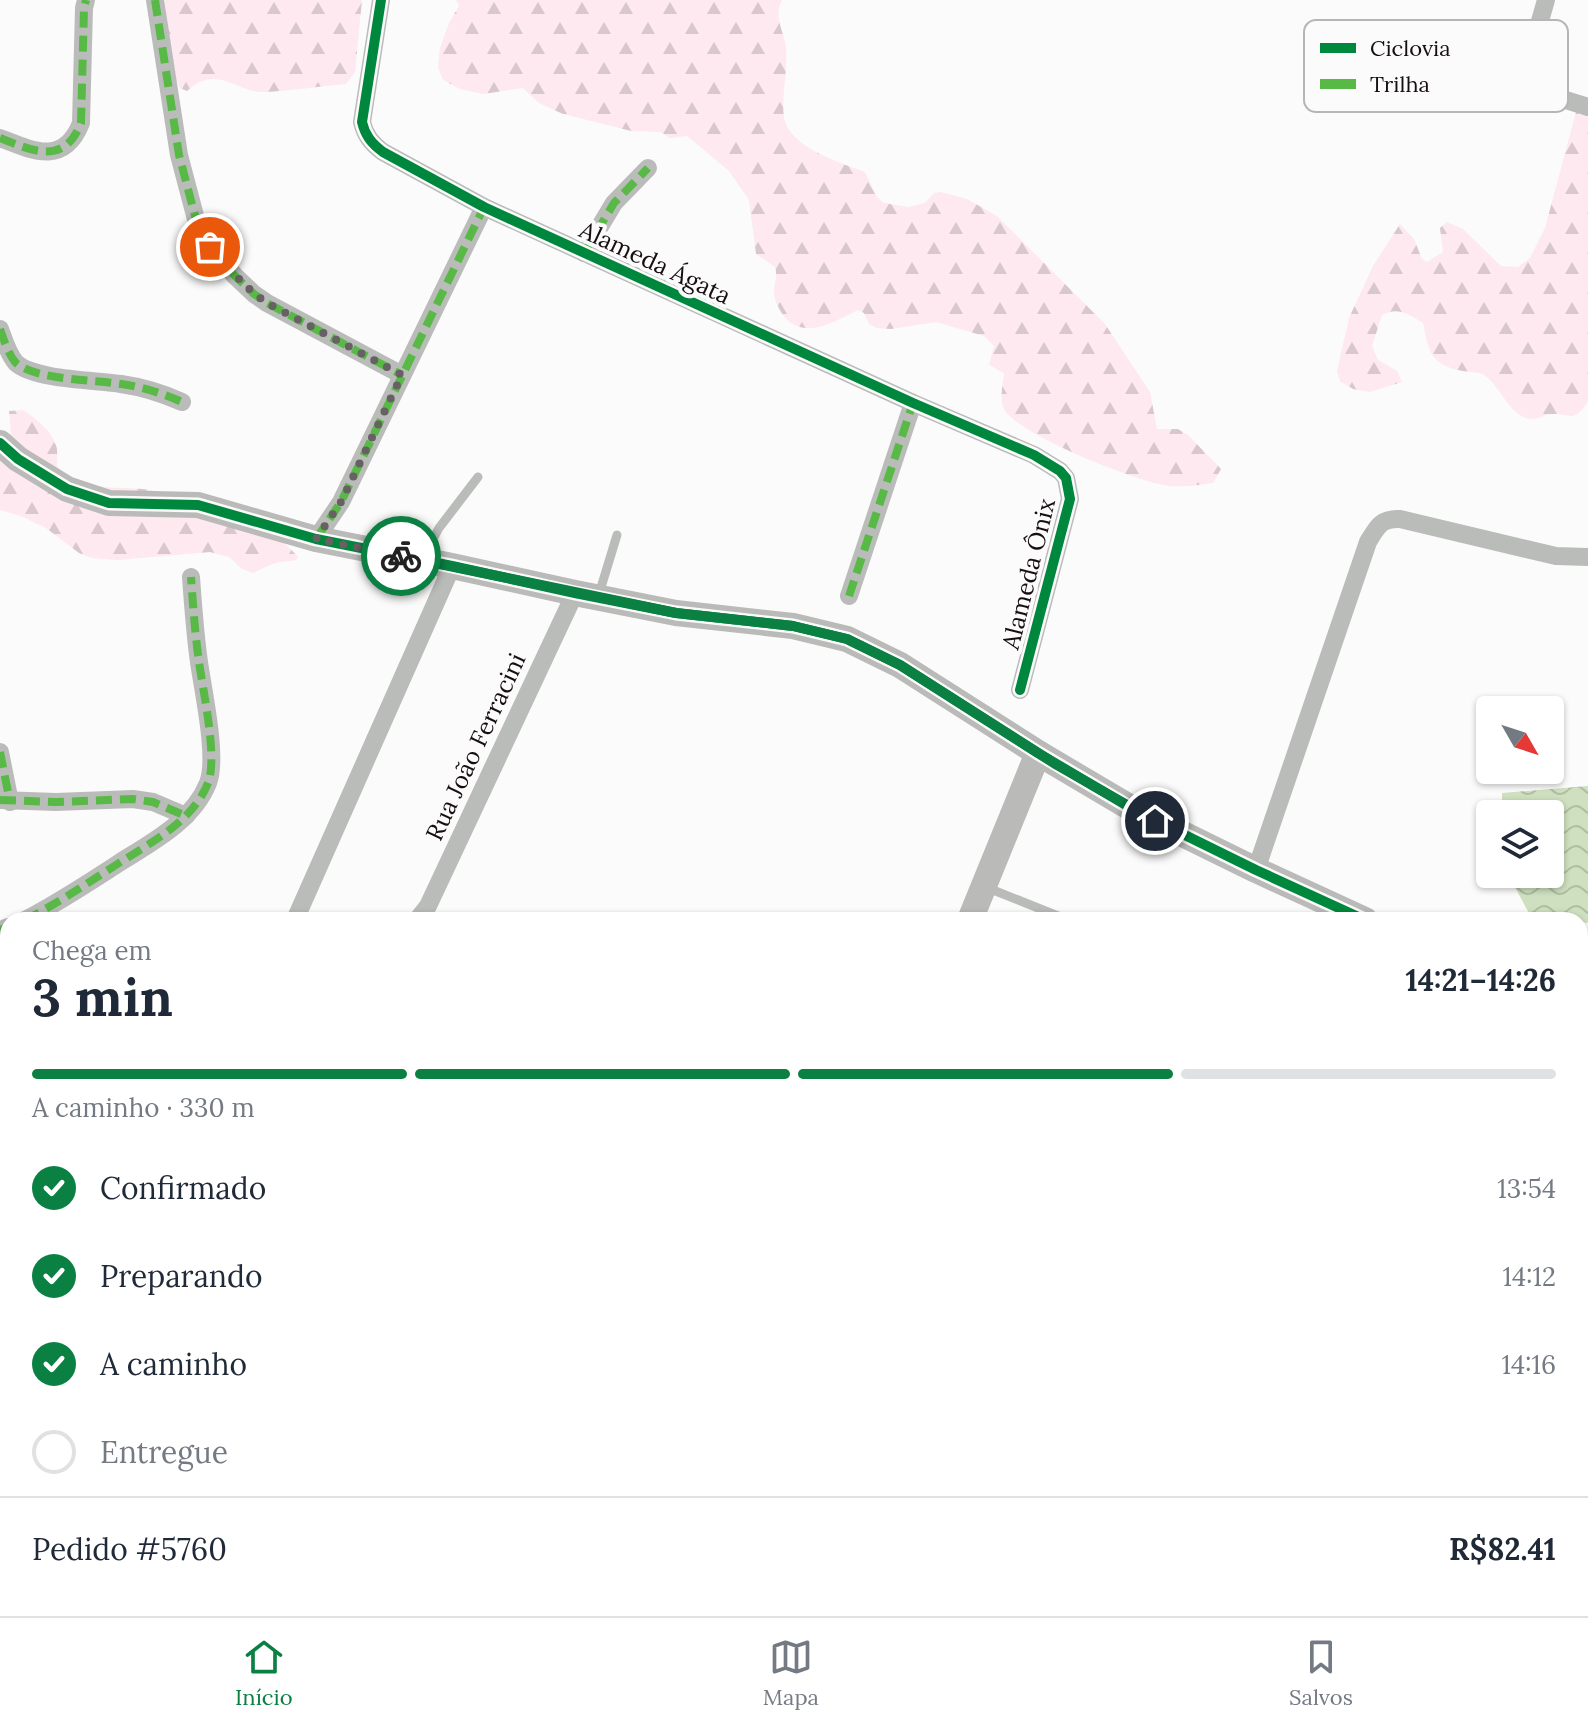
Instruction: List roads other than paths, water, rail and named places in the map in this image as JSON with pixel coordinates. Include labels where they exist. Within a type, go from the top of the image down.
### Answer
[{"type":"street","points":[[0,138],[33,151],[47,152],[69,144],[76,136],[81,123],[86,0]]},
{"type":"street","points":[[155,0],[179,155],[198,227],[210,247],[235,276],[267,303],[402,375]]},
{"type":"street","name":"Alameda Ágata","points":[[381,0],[362,122],[364,132],[383,152],[484,207],[1034,455],[1060,471]]},
{"type":"street","points":[[1540,20],[1546,0]]},
{"type":"street","points":[[1568,100],[1588,107]]},
{"type":"street","points":[[584,253],[614,203],[648,168]]},
{"type":"street","points":[[316,539],[341,502],[484,207]]},
{"type":"street","points":[[0,329],[16,363],[27,369],[45,375],[122,384],[163,393],[182,402]]},
{"type":"street","points":[[849,596],[913,403]]},
{"type":"street","points":[[0,443],[18,459],[67,489],[109,503],[198,505],[316,539],[422,561],[676,613],[793,626],[847,639],[900,665],[1136,811],[1343,912]]},
{"type":"street","name":"Alameda Ônix","points":[[1020,690],[1070,499],[1066,478],[1060,471]]},
{"type":"street","points":[[1256,870],[1368,542],[1380,524],[1389,518],[1400,519],[1556,556],[1588,557]]},
{"type":"street","points":[[299,912],[452,566]]},
{"type":"street","points":[[40,912],[166,833],[186,816],[208,782],[211,748],[198,658],[191,577]]},
{"type":"street","name":"Rua João Ferracini","points":[[423,912],[587,595]]},
{"type":"street","points":[[0,752],[5,801],[133,799],[153,802],[186,816]]},
{"type":"street","points":[[974,912],[1038,753]]},
{"type":"lane","points":[[422,561],[439,528],[478,477]]},
{"type":"lane","points":[[587,595],[617,535]]},
{"type":"lane","points":[[985,886],[1048,912]]},
{"type":"water","points":[[1588,786],[1588,912],[1528,912],[1515,888],[1564,888],[1564,800],[1502,800],[1502,793]]}]
